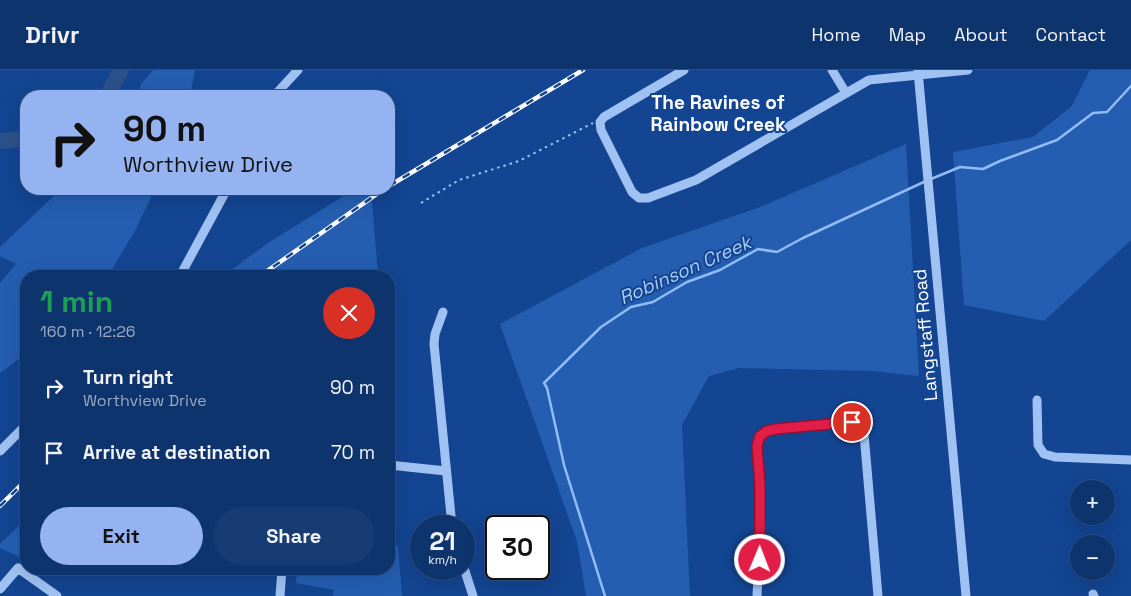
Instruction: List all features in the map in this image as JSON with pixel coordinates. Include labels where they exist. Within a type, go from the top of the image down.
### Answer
[{"type":"street","points":[[280,90],[298,70]]},
{"type":"street","points":[[684,70],[604,117],[600,122],[601,130],[632,192],[639,198],[648,198],[696,180],[870,80],[918,72],[968,70]]},
{"type":"street","points":[[832,70],[846,93]]},
{"type":"street","name":"Langstaff Road","points":[[918,72],[966,596]]},
{"type":"street","points":[[183,270],[224,195]]},
{"type":"street","points":[[443,312],[435,334],[434,344],[451,515]]},
{"type":"street","points":[[1037,400],[1038,445],[1044,454],[1055,458],[1131,457]]},
{"type":"street","points":[[757,596],[761,517],[757,446],[760,436],[767,431],[776,429],[852,422],[858,424],[864,434],[878,596]]},
{"type":"street","points":[[0,451],[20,431]]},
{"type":"street","points":[[395,466],[446,471]]},
{"type":"street","points":[[0,589],[18,568],[20,569]]},
{"type":"street","points":[[28,575],[57,596]]},
{"type":"street","points":[[280,596],[282,575]]},
{"type":"street","points":[[468,580],[473,596]]},
{"type":"path","points":[[421,203],[459,180],[519,161],[590,124]]},
{"type":"shaded area","points":[[153,70],[195,70],[191,90],[139,90],[141,84]]},
{"type":"shaded area","points":[[1090,70],[1131,70],[1131,240],[1044,321],[964,305],[953,152],[1033,137],[1072,106]]},
{"type":"shaded area","points":[[906,144],[919,376],[872,371],[739,368],[709,376],[682,425],[690,596],[586,596],[577,541],[500,324],[642,248],[760,207]]},
{"type":"shaded area","points":[[55,195],[152,195],[136,229],[112,270],[20,270],[20,358],[0,373],[0,283],[16,264],[0,256],[0,247]]},
{"type":"shaded area","points":[[345,195],[371,195],[378,270],[231,270],[268,243]]},
{"type":"shaded area","points":[[20,525],[20,557],[0,548],[0,544]]},
{"type":"shaded area","points":[[395,545],[398,546],[402,596],[333,596],[334,590],[296,583],[297,575],[395,575]]},
{"type":"waterway","points":[[110,90],[121,70]]},
{"type":"waterway","name":"Robinson Creek","points":[[931,179],[960,167],[983,169],[1057,140],[1093,113],[1107,112],[1131,86]]},
{"type":"waterway","points":[[0,141],[20,139]]},
{"type":"waterway","name":"Robinson Creek","points":[[605,596],[564,465],[547,388],[544,383],[601,327],[631,307],[653,302],[687,282],[720,270],[758,249],[777,252],[926,181]]},
{"type":"railway","points":[[395,182],[583,70]]},
{"type":"railway","points":[[269,270],[375,195]]},
{"type":"railway","points":[[0,506],[20,486]]},
{"type":"district","name":"The Ravines of Rainbow Creek","points":[[718,113]]},
{"type":"route","points":[[760,560],[761,517],[757,455],[760,436],[767,431],[776,429],[852,422]]}]
